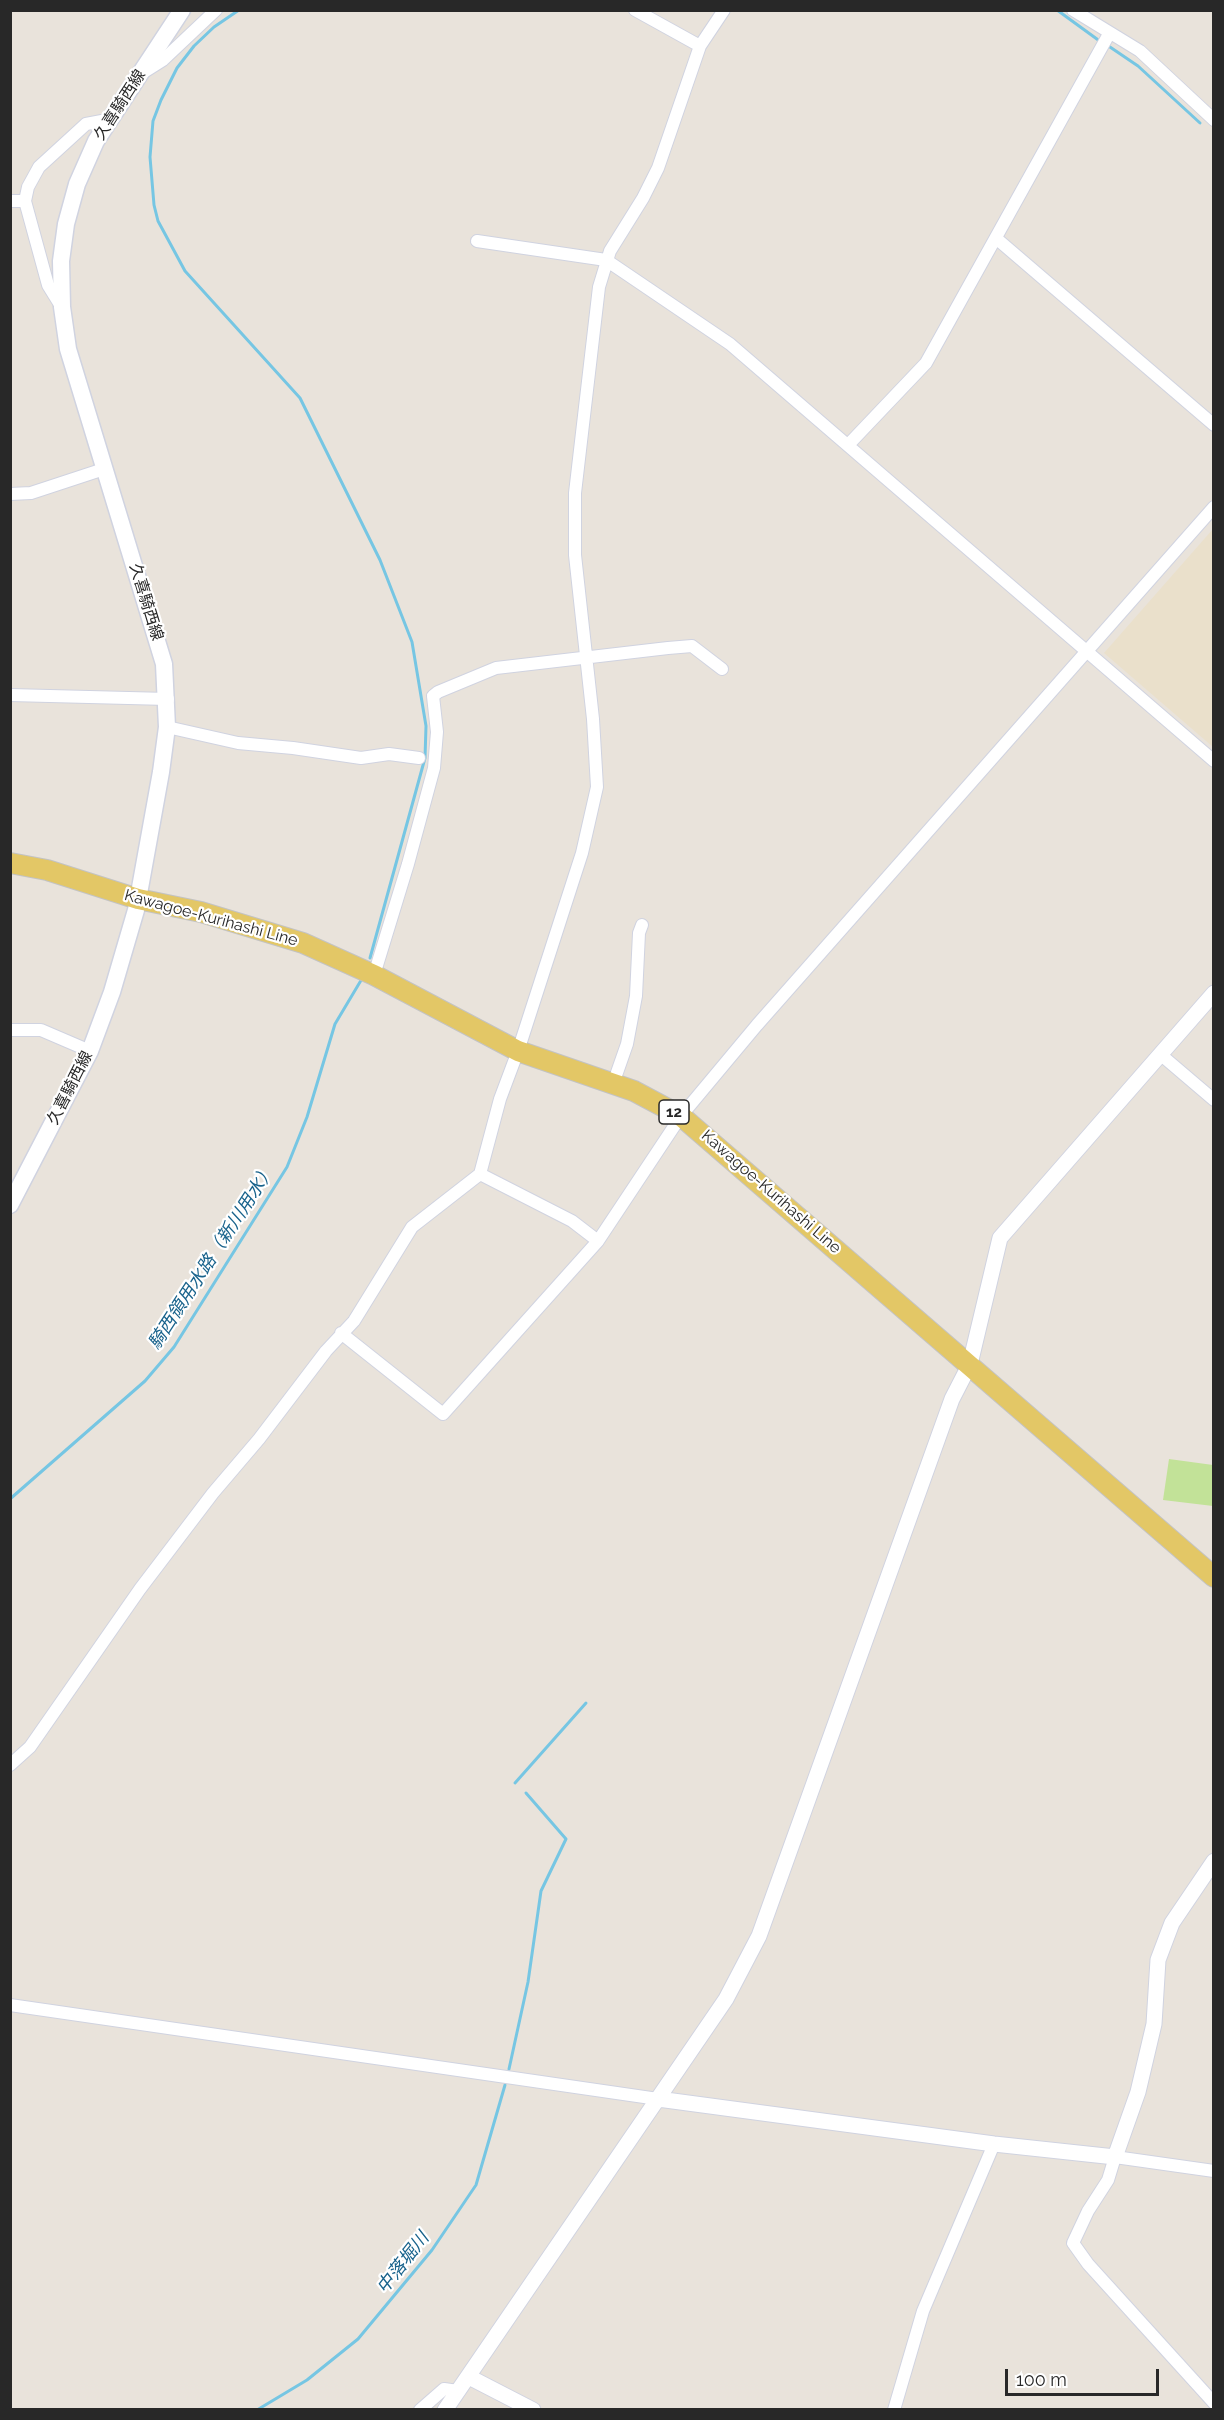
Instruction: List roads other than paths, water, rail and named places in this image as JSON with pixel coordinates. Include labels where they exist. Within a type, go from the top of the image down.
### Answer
[{"type":"main road","name":"久喜騎西線","points":[[10,1205],[90,1051],[124,956],[138,899],[168,727],[164,664],[68,349],[62,307],[61,261],[66,225],[77,184],[107,120],[182,10]]},
{"type":"main road","name":"Kawagoe-Kurihashi Line","points":[[10,863],[46,870],[138,899],[201,912],[272,932],[374,975],[518,1051],[634,1091],[681,1116],[1214,1576]]},
{"type":"street","points":[[139,74],[163,60],[216,10]]},
{"type":"street","points":[[635,10],[700,46]]},
{"type":"street","points":[[10,1765],[30,1748],[146,1581],[341,1333],[354,1321],[412,1227],[480,1174],[500,1099],[518,1051],[582,853],[597,787],[575,555],[575,493],[599,287],[606,260],[658,168],[700,46],[724,10]]},
{"type":"street","points":[[1073,10],[1140,51],[1214,120]]},
{"type":"street","points":[[849,444],[926,363],[1109,34]]},
{"type":"street","points":[[62,307],[48,285],[25,201],[28,186],[39,167],[86,124],[107,120]]},
{"type":"street","points":[[10,201],[25,201]]},
{"type":"street","points":[[997,239],[1214,425]]},
{"type":"street","points":[[477,241],[606,260],[744,354],[1214,761]]},
{"type":"street","points":[[10,494],[31,493],[104,469]]},
{"type":"street","points":[[341,1333],[443,1414],[598,1240],[681,1116],[796,981],[1214,507]]},
{"type":"street","points":[[374,975],[408,864],[437,751],[433,696],[496,668],[692,646],[722,669]]},
{"type":"street","points":[[10,695],[168,699]]},
{"type":"street","points":[[168,727],[238,743],[361,758],[389,754],[419,758]]},
{"type":"street","points":[[613,1084],[627,1044],[636,996],[639,933],[642,925]]},
{"type":"street","points":[[446,2409],[726,1999],[759,1936],[944,1421],[970,1364],[1000,1238],[1214,993]]},
{"type":"street","points":[[10,1030],[41,1030],[90,1051]]},
{"type":"street","points":[[1160,1054],[1214,1100]]},
{"type":"street","points":[[480,1174],[572,1221],[598,1240]]},
{"type":"street","points":[[1214,1861],[1172,1923],[1158,1960],[1154,2024],[1138,2091],[1108,2180],[1088,2211],[1073,2243],[1088,2264],[1214,2403]]},
{"type":"street","points":[[10,2005],[658,2099],[1214,2171]]},
{"type":"street","points":[[894,2409],[923,2312],[994,2144]]},
{"type":"street","points":[[469,2377],[533,2409]]},
{"type":"street","points":[[420,2409],[444,2389],[458,2391]]},
{"type":"waterway","name":"騎西領用水路（新川用水）","points":[[239,10],[214,27],[194,46],[177,68],[161,100],[153,121],[150,157],[154,205],[158,221],[185,271],[300,398],[380,560],[412,642],[426,726],[425,758],[370,958]]},
{"type":"waterway","points":[[1057,10],[1101,42]]},
{"type":"waterway","points":[[1107,45],[1138,66],[1200,123]]},
{"type":"waterway","name":"騎西領用水路（新川用水）","points":[[10,1499],[145,1381],[174,1347],[287,1167],[307,1117],[335,1024],[363,977]]},
{"type":"waterway","points":[[515,1783],[586,1703]]},
{"type":"waterway","name":"中落堀川","points":[[509,2069],[528,1982],[541,1891],[566,1839],[526,1793]]},
{"type":"waterway","name":"中落堀川","points":[[257,2410],[307,2380],[358,2339],[432,2250],[476,2185],[505,2085]]}]
